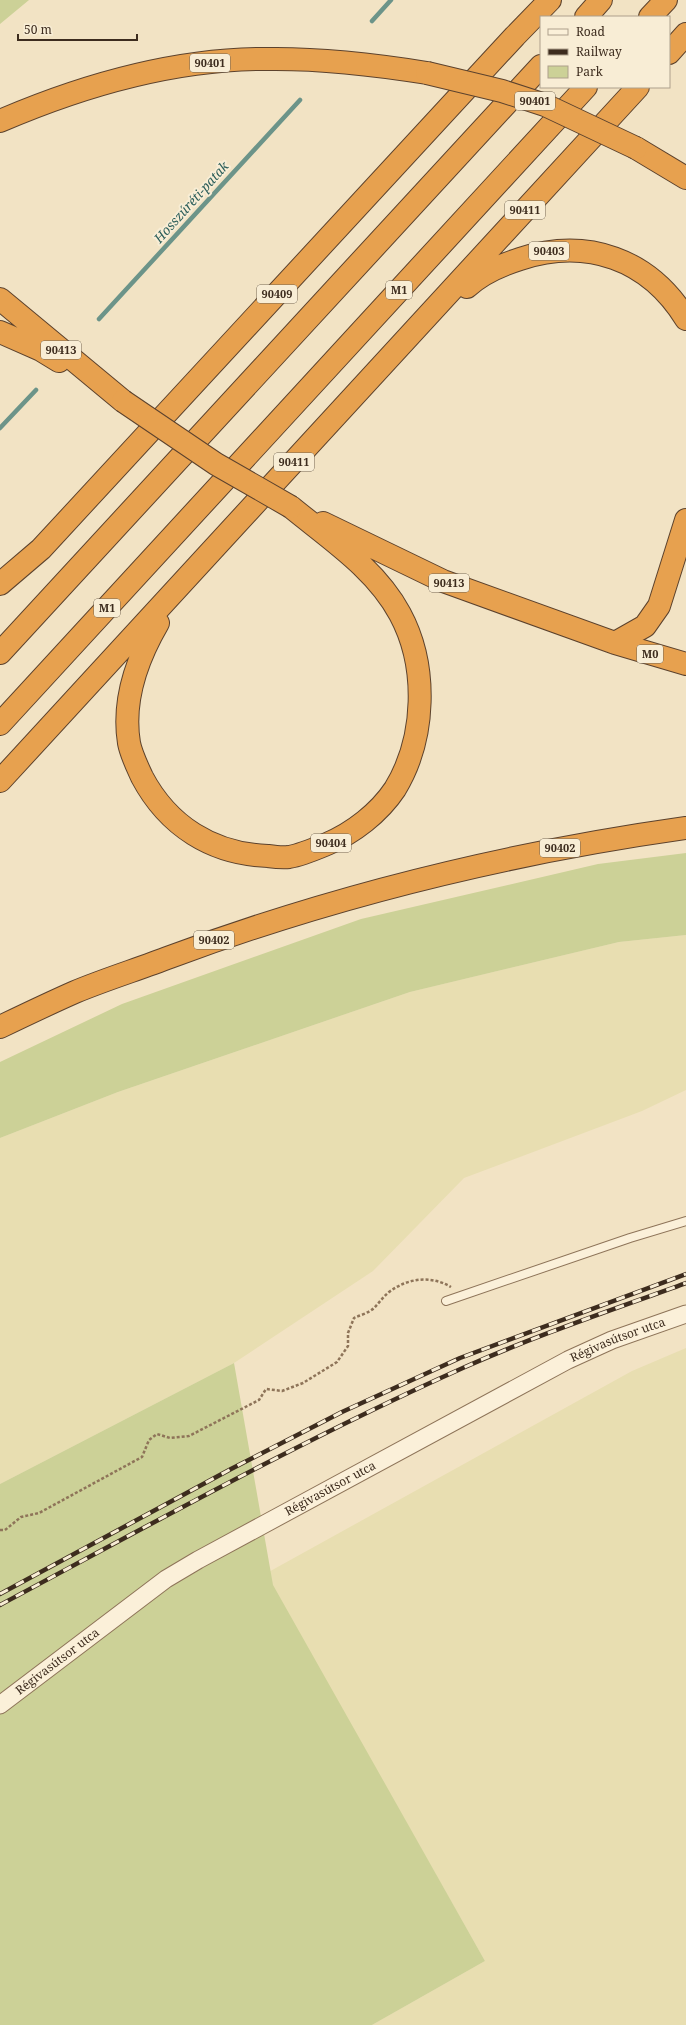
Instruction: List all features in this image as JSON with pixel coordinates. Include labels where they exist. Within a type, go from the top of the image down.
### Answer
[{"type":"highway","name":"90409","points":[[0,584],[41,549],[550,0]]},
{"type":"highway","points":[[587,16],[601,0]]},
{"type":"highway","points":[[651,16],[666,0]]},
{"type":"highway","points":[[670,52],[686,34]]},
{"type":"highway","name":"90401","points":[[0,121],[72,93],[130,77],[182,67],[233,60],[275,59],[356,62],[427,73],[502,91],[545,105],[636,148],[686,178]]},
{"type":"highway","points":[[0,653],[540,67]]},
{"type":"highway","name":"M1","points":[[0,724],[585,88]]},
{"type":"highway","name":"90411","points":[[0,781],[637,88]]},
{"type":"highway","name":"90403","points":[[413,333],[475,280],[503,264],[540,252],[562,250],[586,250],[634,266],[653,279],[676,304],[686,319]]},
{"type":"highway","name":"90413","points":[[0,299],[122,401],[216,464],[291,507],[443,581],[615,643]]},
{"type":"highway","points":[[0,332],[41,350],[122,401]]},
{"type":"highway","name":"90404","points":[[176,591],[144,647],[138,662],[132,686],[128,717],[129,743],[138,768],[151,794],[168,815],[193,834],[222,848],[254,856],[288,857],[316,849],[340,839],[362,824],[380,807],[394,789],[404,769],[414,742],[420,694],[415,658],[410,638],[401,615],[384,589],[370,573],[291,507]]},
{"type":"highway","points":[[615,643],[645,626],[659,606],[686,520]]},
{"type":"highway","name":"M0","points":[[615,643],[686,664]]},
{"type":"highway","name":"90402","points":[[0,1027],[77,991],[222,938],[350,897],[436,874],[602,840],[686,828]]},
{"type":"street","name":"Régivasútsor utca","points":[[0,1705],[166,1579],[198,1560],[568,1360],[612,1340],[686,1314]]},
{"type":"lane","points":[[446,1301],[630,1238],[686,1221]]},
{"type":"path","points":[[0,1530],[5,1530],[21,1517],[39,1513],[142,1457],[149,1440],[157,1434],[170,1438],[189,1436],[259,1400],[266,1389],[282,1391],[303,1383],[320,1373],[337,1362],[348,1346],[348,1333],[354,1318],[373,1309],[390,1291],[407,1282],[422,1278],[440,1281],[463,1295]]},
{"type":"shaded area","points":[[686,935],[686,1090],[642,1111],[464,1178],[373,1271],[234,1363],[0,1484],[0,1138],[118,1092],[410,992],[619,942]]},
{"type":"shaded area","points":[[686,1348],[686,2025],[372,2025],[485,1961],[265,1574],[632,1371]]},
{"type":"green space","points":[[0,0],[29,0],[0,24]]},
{"type":"green space","points":[[686,853],[686,935],[619,942],[410,992],[118,1092],[0,1138],[0,1062],[122,1004],[361,919],[598,864]]},
{"type":"green space","points":[[234,1363],[273,1585],[485,1961],[372,2025],[0,2025],[0,1484]]},
{"type":"waterway","name":"Hosszúréti-patak","points":[[372,21],[391,0]]},
{"type":"waterway","name":"Hosszúréti-patak","points":[[99,319],[300,100]]},
{"type":"waterway","name":"Hosszúréti-patak","points":[[0,428],[36,390]]},
{"type":"railway","points":[[0,1594],[231,1469],[342,1412],[460,1358],[686,1274]]},
{"type":"railway","points":[[0,1605],[172,1512],[288,1452],[406,1394],[520,1344],[686,1283]]}]
